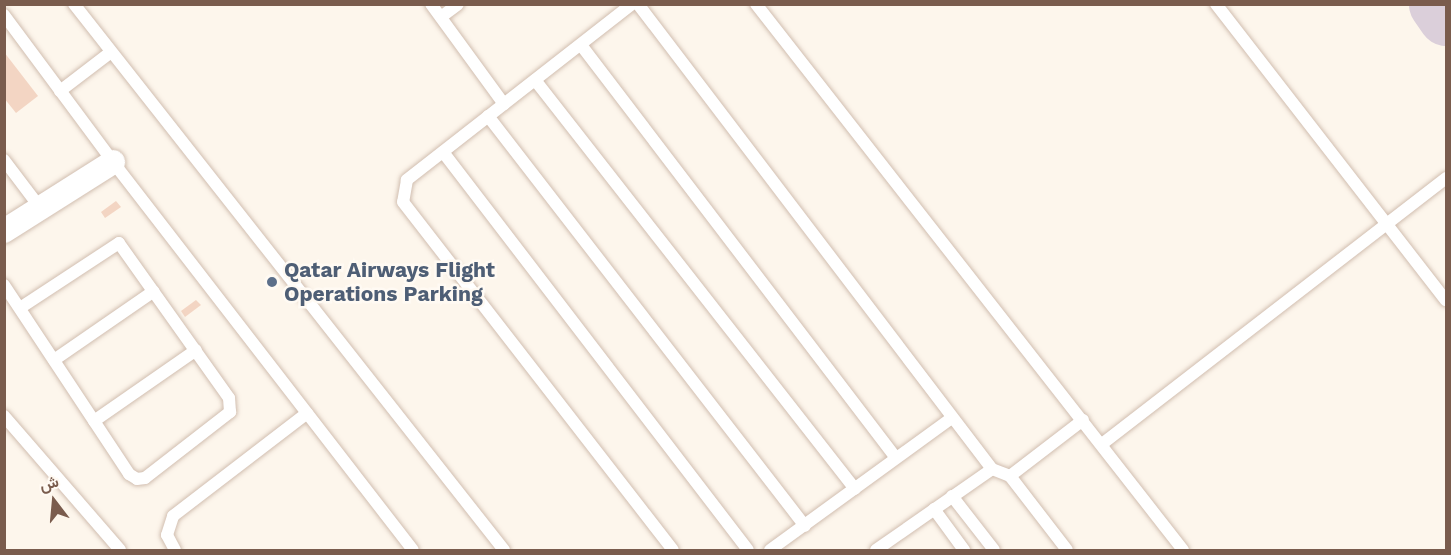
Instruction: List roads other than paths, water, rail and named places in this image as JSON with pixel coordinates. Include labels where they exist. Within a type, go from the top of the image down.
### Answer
[{"type":"street","points":[[4,231],[113,162]]},
{"type":"lane","points":[[74,4],[504,550]]},
{"type":"lane","points":[[431,4],[504,104]]},
{"type":"lane","points":[[441,17],[458,4]]},
{"type":"lane","points":[[632,4],[407,180],[403,202],[673,550]]},
{"type":"lane","points":[[638,4],[952,418],[992,469],[1010,476],[1066,550]]},
{"type":"lane","points":[[756,4],[1184,550]]},
{"type":"lane","points":[[1216,4],[1446,300]]},
{"type":"lane","points":[[4,15],[113,162],[413,550]]},
{"type":"lane","points":[[580,45],[896,458]]},
{"type":"lane","points":[[60,91],[111,52]]},
{"type":"lane","points":[[535,80],[855,489]]},
{"type":"lane","points":[[489,116],[805,526]]},
{"type":"lane","points":[[443,152],[748,550]]},
{"type":"lane","points":[[4,160],[41,209]]},
{"type":"lane","points":[[1102,444],[1446,178]]},
{"type":"lane","points":[[4,285],[129,474],[145,478],[230,412],[229,398],[122,246],[115,243],[20,308]]},
{"type":"lane","points":[[54,360],[154,291]]},
{"type":"lane","points":[[94,421],[196,350]]},
{"type":"lane","points":[[175,550],[167,535],[173,516],[307,413]]},
{"type":"lane","points":[[4,416],[120,550]]},
{"type":"lane","points":[[770,550],[952,418]]},
{"type":"lane","points":[[1010,476],[1083,420]]},
{"type":"lane","points":[[876,550],[992,469]]},
{"type":"lane","points":[[952,496],[994,550]]},
{"type":"lane","points":[[934,509],[964,550]]},
{"type":"place","name":"Qatar Airways Flight Operations Parking","points":[[272,282]]}]
